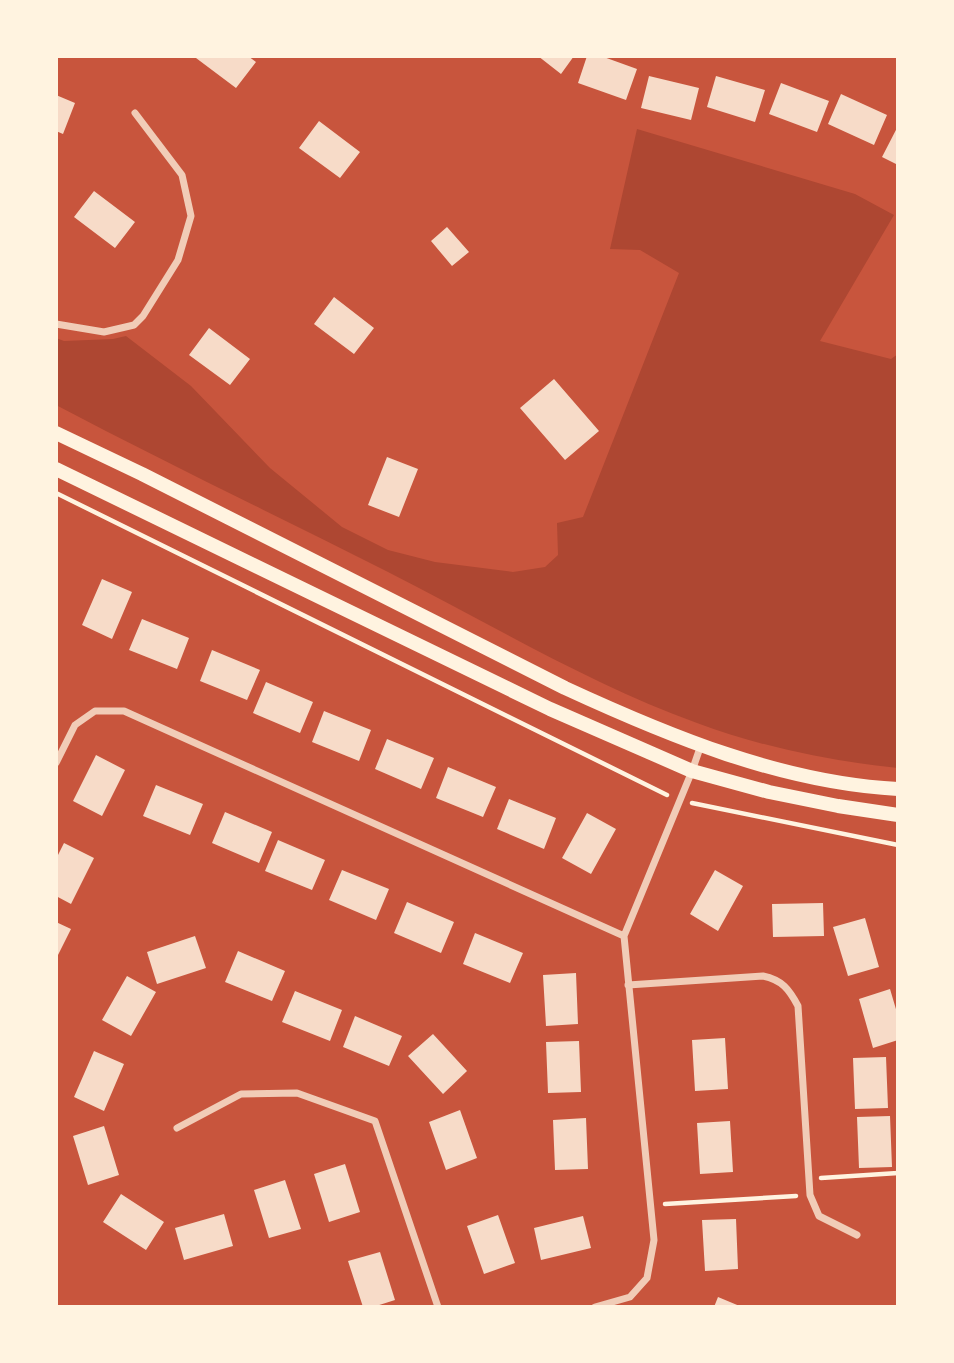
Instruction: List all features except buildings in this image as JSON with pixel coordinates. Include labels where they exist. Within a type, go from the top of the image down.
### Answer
[{"type":"main road","points":[[56,433],[630,718],[770,767],[836,781],[898,789]]},
{"type":"main road","points":[[56,469],[550,709],[692,771],[783,795],[898,816]]},
{"type":"street","points":[[56,324],[104,332],[134,325],[178,260],[191,215],[182,176],[135,113]]},
{"type":"street","points":[[56,763],[75,725],[95,711],[124,711],[624,936]]},
{"type":"street","points":[[595,1307],[630,1297],[647,1278],[654,1240],[624,936],[701,745]]},
{"type":"street","points":[[628,985],[762,976],[777,979],[790,990],[798,1006],[810,1195],[819,1216],[857,1235]]},
{"type":"street","points":[[177,1128],[241,1094],[297,1093],[375,1121],[438,1307]]},
{"type":"path","points":[[810,1179],[898,1173]]},
{"type":"path","points":[[650,1205],[810,1195]]},
{"type":"shaded area","points":[[637,129],[855,194],[894,215],[820,341],[891,359],[898,354],[898,768],[821,757],[771,746],[721,732],[617,690],[56,405],[56,338],[64,341],[126,336],[191,386],[270,468],[342,527],[388,550],[435,562],[513,572],[545,567],[558,555],[557,523],[583,517],[679,273],[640,250],[610,249]]}]
